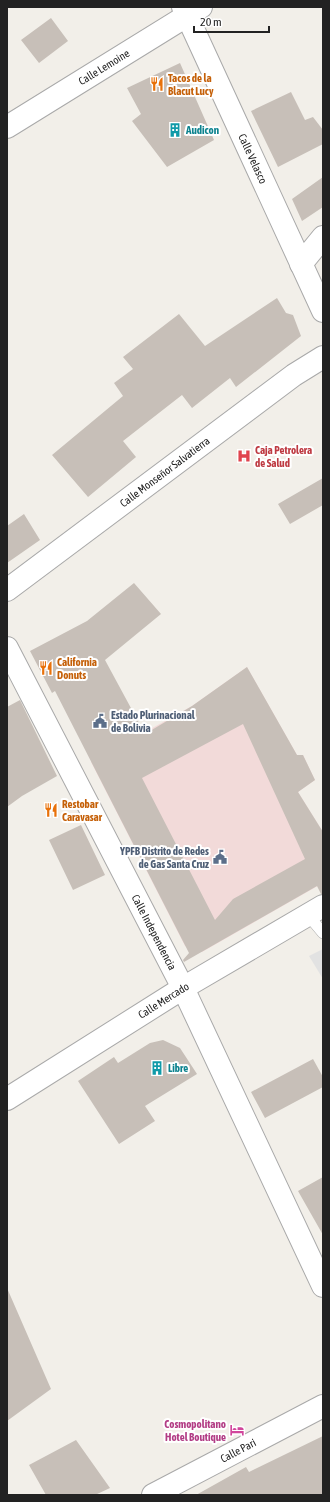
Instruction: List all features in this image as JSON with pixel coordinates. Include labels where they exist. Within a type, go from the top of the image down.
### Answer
[{"type":"street","name":"Calle Lemoine","points":[[7,127],[190,10]]},
{"type":"street","name":"Calle Velasco","points":[[190,10],[323,311]]},
{"type":"street","points":[[301,264],[323,237]]},
{"type":"street","name":"Calle Monseñor Salvatierra","points":[[7,590],[294,374],[323,356]]},
{"type":"street","name":"Calle Independencia","points":[[7,648],[183,988],[323,1286]]},
{"type":"street","name":"Calle Mercado","points":[[7,1099],[183,988],[316,911]]},
{"type":"street","name":"Calle Pari","points":[[153,1495],[323,1406]]},
{"type":"lane","points":[[316,911],[323,933]]},
{"type":"shaded area","points":[[247,667],[297,755],[303,755],[315,780],[298,792],[323,832],[323,883],[202,952],[185,946],[91,762],[192,706]]},
{"type":"shaded area","points":[[323,949],[323,979],[309,956]]},
{"type":"building","points":[[51,18],[68,41],[39,63],[21,40]]},
{"type":"building","name":"Audicon","points":[[180,63],[214,140],[167,167],[132,121],[141,114],[127,88]]},
{"type":"building","points":[[291,92],[305,120],[313,117],[323,130],[323,144],[278,167],[251,111]]},
{"type":"building","points":[[323,177],[323,207],[302,221],[292,199]]},
{"type":"building","points":[[277,298],[286,313],[293,315],[301,336],[236,387],[230,378],[192,408],[182,395],[123,441],[136,457],[88,497],[52,455],[123,396],[114,383],[133,369],[123,357],[179,314],[205,346]]},
{"type":"building","points":[[323,478],[323,505],[290,524],[278,504]]},
{"type":"building","points":[[24,514],[40,540],[7,563],[7,526]]},
{"type":"building","points":[[134,583],[161,614],[105,660],[145,734],[192,706],[247,667],[297,755],[303,755],[315,780],[298,792],[323,832],[323,894],[321,894],[317,886],[184,962],[183,960],[189,953],[55,691],[52,693],[30,651],[87,621]],"holes":[[[243,724],[305,859],[233,899],[215,920],[142,778]]]},
{"type":"building","points":[[20,700],[57,776],[22,796],[7,807],[7,707]]},
{"type":"building","points":[[81,825],[105,875],[73,890],[49,840]]},
{"type":"building","points":[[163,1040],[180,1048],[197,1074],[145,1106],[155,1121],[119,1144],[78,1081],[114,1057],[118,1063],[150,1043]]},
{"type":"building","points":[[313,1059],[323,1077],[323,1087],[265,1118],[251,1092]]},
{"type":"building","points":[[323,1177],[323,1235],[298,1191]]},
{"type":"building","points":[[7,1288],[51,1389],[7,1421]]},
{"type":"building","points":[[323,1436],[323,1495],[196,1495],[246,1467],[249,1472]]},
{"type":"building","points":[[76,1440],[110,1488],[95,1495],[46,1495],[29,1465]]},
{"type":"place","name":"Tacos de la Blacut Lucy","points":[[157,84]]},
{"type":"place","name":"Audicon","points":[[175,130]]},
{"type":"place","name":"Caja Petrolera de Salud","points":[[244,456]]},
{"type":"place","name":"California Donuts","points":[[46,668]]},
{"type":"place","name":"Estado Plurinacional de Bolivia","points":[[100,721]]},
{"type":"place","name":"Restobar Caravasar","points":[[51,810]]},
{"type":"place","name":"YPFB Distrito de Redes de Gas Santa Cruz","points":[[220,857]]},
{"type":"place","name":"Libre","points":[[157,1068]]},
{"type":"place","name":"Cosmopolitano Hotel Boutique","points":[[237,1430]]}]
